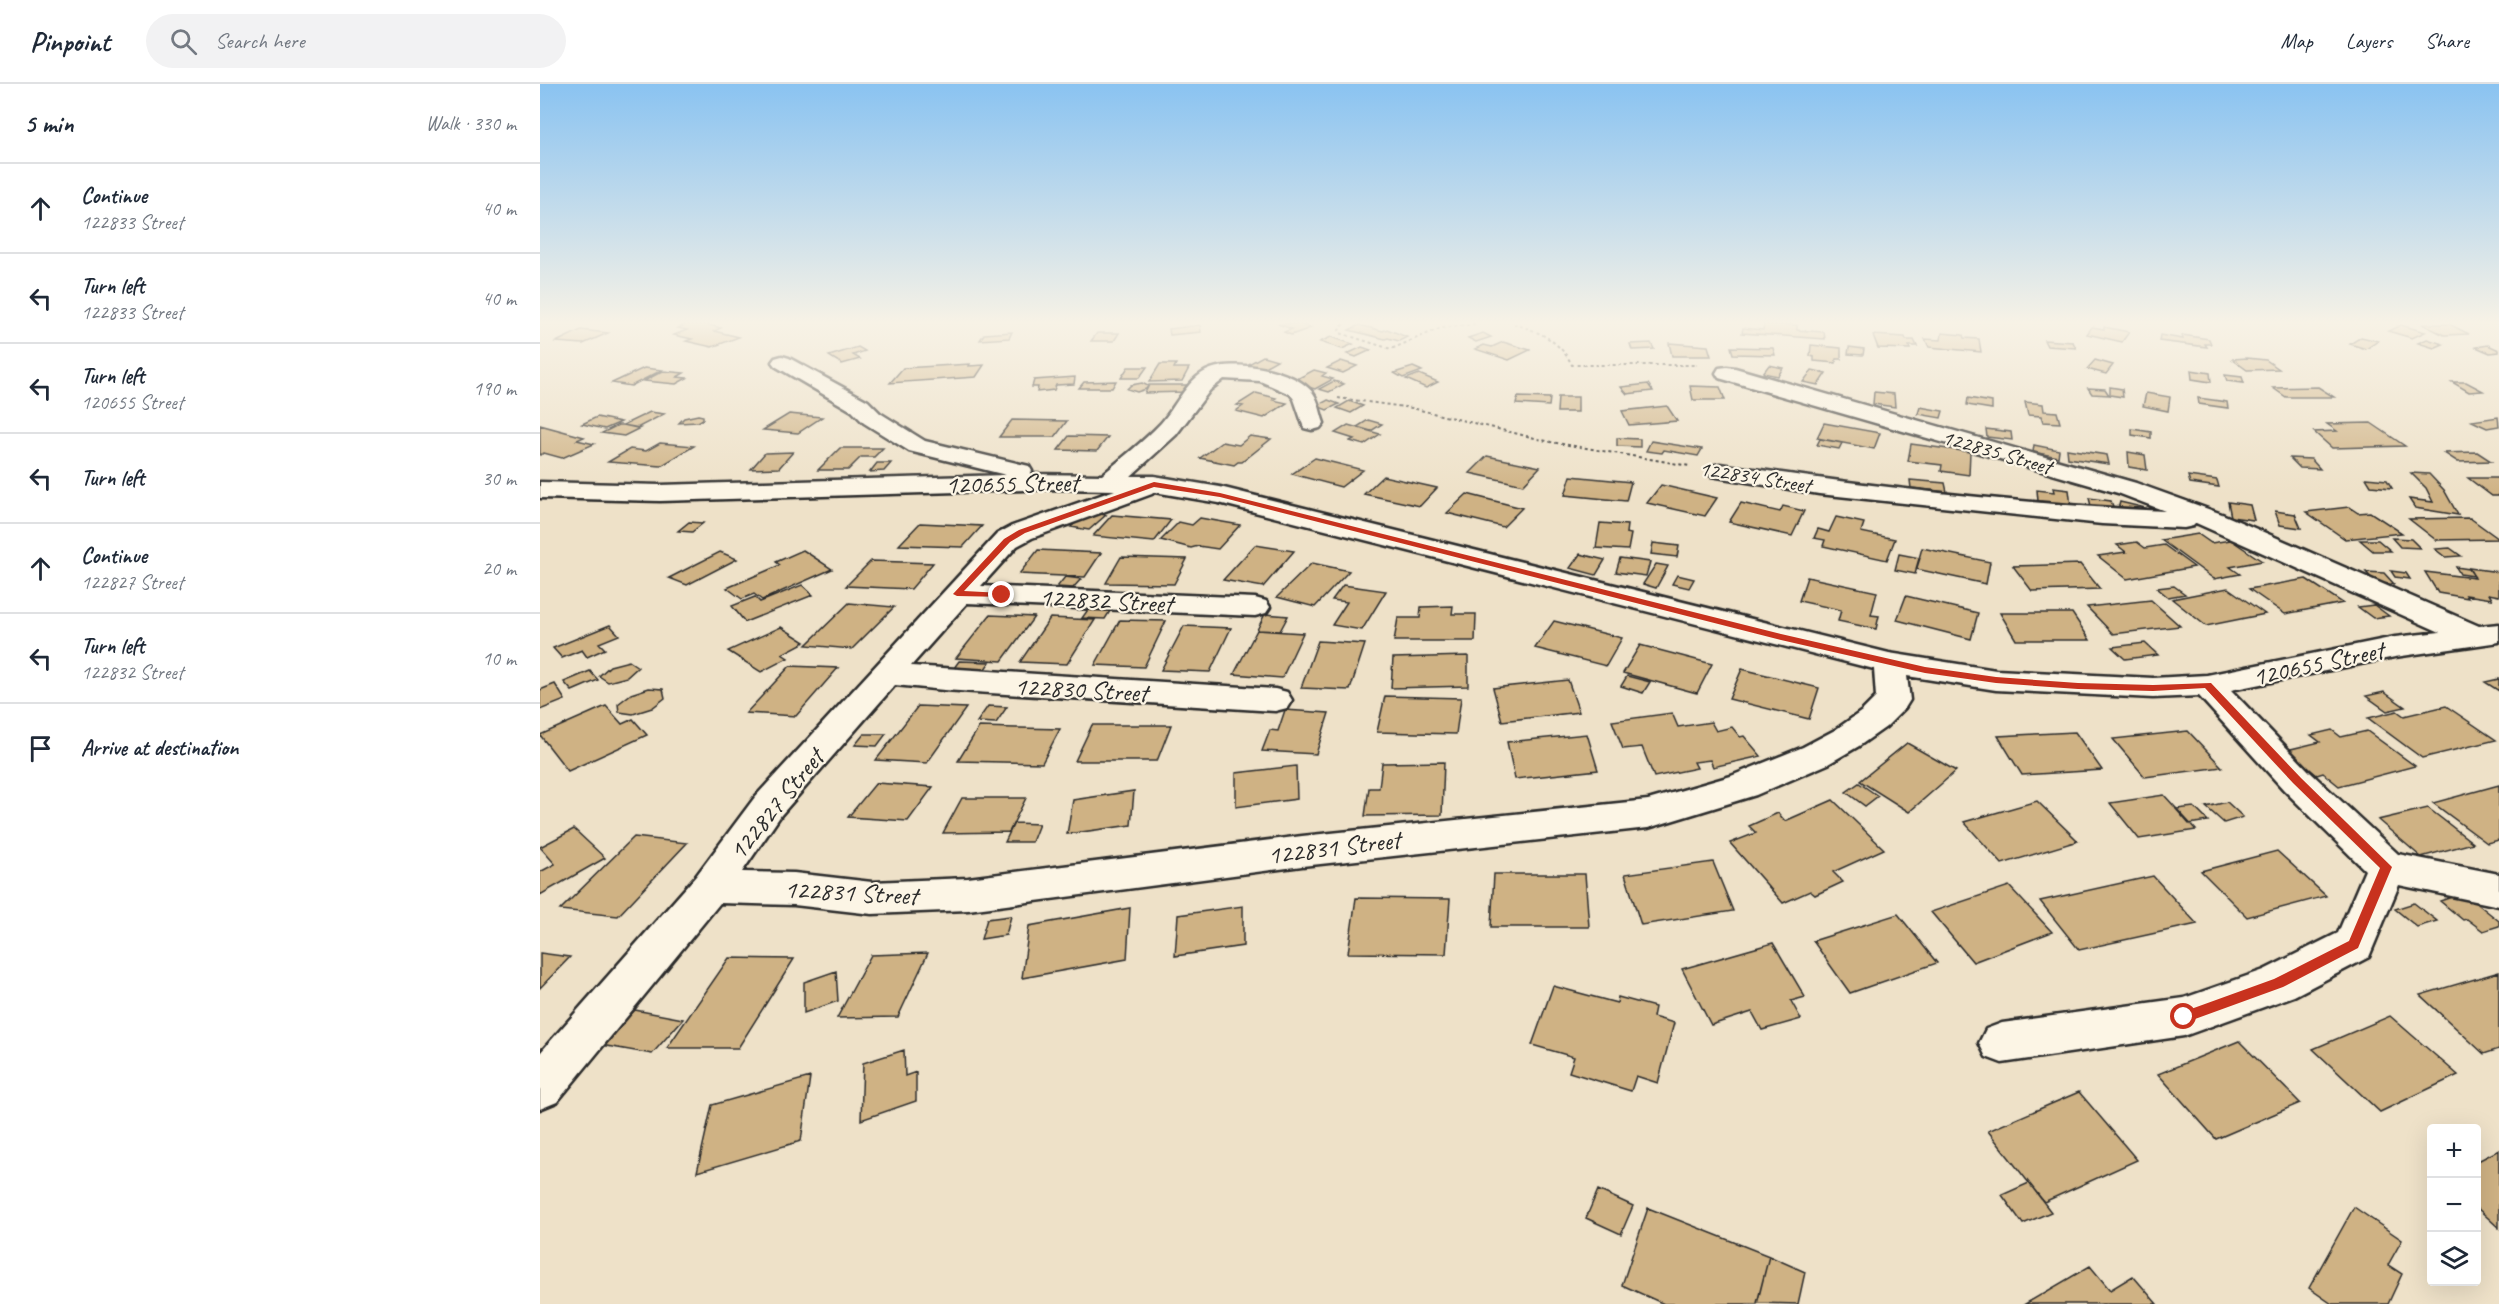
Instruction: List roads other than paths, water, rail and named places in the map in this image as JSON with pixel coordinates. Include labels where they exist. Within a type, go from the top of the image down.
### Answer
[{"type":"street","points":[[816,381],[860,406],[872,418],[916,446],[1056,481]]},
{"type":"street","points":[[1110,481],[1174,423],[1206,381]]},
{"type":"street","points":[[1279,381],[1296,388],[1303,395],[1312,423]]},
{"type":"street","name":"122835 Street","points":[[1755,381],[2127,488],[2213,520],[2486,634]]},
{"type":"street","name":"122834 Street","points":[[1720,471],[1819,486],[2102,516],[2213,520]]},
{"type":"street","name":"120655 Street","points":[[540,490],[660,493],[1056,481],[1154,484],[1220,495],[1889,663],[1996,680],[2078,686],[2153,688],[2207,685],[2395,647],[2486,634]]},
{"type":"street","name":"122827 Street","points":[[540,1087],[710,887],[768,806],[1007,540],[1022,532],[1154,484]]},
{"type":"street","name":"122832 Street","points":[[957,594],[1255,607]]},
{"type":"street","name":"122831 Street","points":[[710,887],[794,889],[872,898],[968,894],[1302,851],[1648,814],[1687,805],[1728,791],[1831,747],[1880,716],[1893,700],[1889,663]]},
{"type":"street","name":"122830 Street","points":[[888,674],[944,680],[1275,700]]},
{"type":"street","points":[[2207,685],[2297,780],[2386,867],[2499,890]]},
{"type":"street","points":[[2002,1044],[2184,1017],[2279,983],[2354,945],[2386,867]]}]
